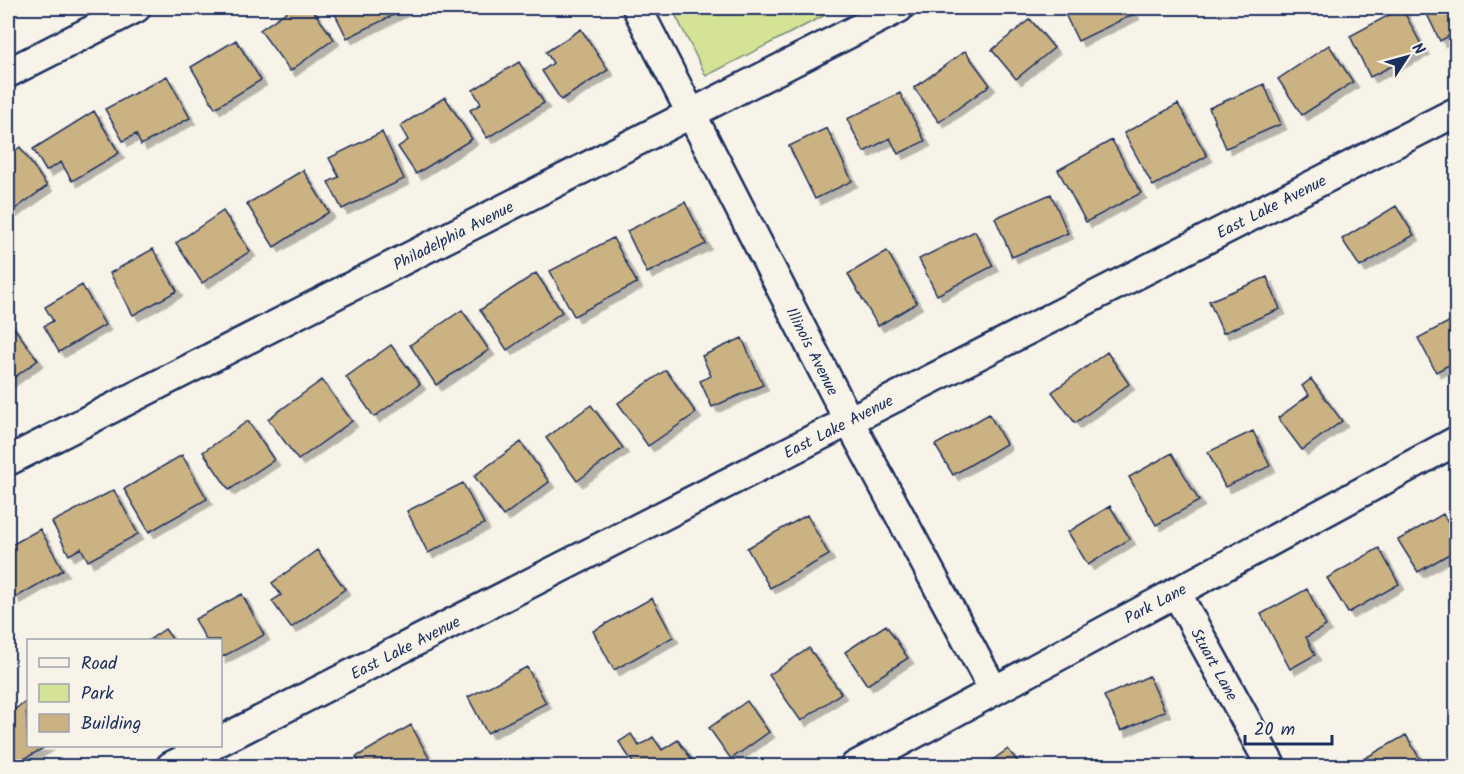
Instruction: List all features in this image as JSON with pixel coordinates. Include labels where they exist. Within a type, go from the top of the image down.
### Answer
[{"type":"street","points":[[8,73],[136,8]]},
{"type":"street","name":"Illinois Avenue","points":[[637,8],[849,421],[994,691]]},
{"type":"street","name":"Philadelphia Avenue","points":[[8,461],[898,8]]},
{"type":"street","name":"East Lake Avenue","points":[[222,740],[1456,112]]},
{"type":"street","name":"Park Lane","points":[[855,766],[1456,441]]},
{"type":"street","name":"Stuart Lane","points":[[1176,592],[1271,766]]},
{"type":"street","points":[[171,766],[210,747]]},
{"type":"green space","points":[[672,8],[839,8],[706,76]]},
{"type":"building","points":[[292,8],[311,8],[334,39],[290,71],[260,30]]},
{"type":"building","points":[[332,8],[403,8],[404,10],[347,38]]},
{"type":"building","points":[[1062,8],[1131,8],[1134,14],[1078,41]]},
{"type":"building","points":[[1402,8],[1424,50],[1370,77],[1350,36]]},
{"type":"building","points":[[1424,8],[1456,8],[1456,32],[1440,41]]},
{"type":"building","points":[[1030,19],[1054,48],[1016,79],[992,50]]},
{"type":"building","points":[[581,29],[608,70],[561,100],[542,71],[553,63],[546,52]]},
{"type":"building","points":[[236,40],[261,80],[215,108],[191,67]]},
{"type":"building","points":[[1329,45],[1353,82],[1302,115],[1278,79]]},
{"type":"building","points":[[965,51],[990,85],[939,122],[914,88]]},
{"type":"building","points":[[519,62],[544,103],[487,138],[470,110],[481,104],[473,90]]},
{"type":"building","points":[[167,76],[190,118],[141,145],[136,134],[123,141],[105,109]]},
{"type":"building","points":[[1264,84],[1281,124],[1226,148],[1209,108]]},
{"type":"building","points":[[900,93],[925,141],[898,154],[890,138],[864,152],[847,119]]},
{"type":"building","points":[[445,97],[472,139],[416,174],[398,147],[408,140],[400,126]]},
{"type":"building","points":[[1178,104],[1207,156],[1153,186],[1124,133]]},
{"type":"building","points":[[94,111],[119,153],[72,181],[61,162],[46,171],[33,149]]},
{"type":"building","points":[[827,128],[852,181],[815,199],[789,146]]},
{"type":"building","points":[[382,132],[404,179],[342,209],[328,182],[339,177],[329,158]]},
{"type":"building","points":[[1112,140],[1141,193],[1086,222],[1058,170]]},
{"type":"building","points":[[20,147],[47,186],[8,214],[8,156]]},
{"type":"building","points":[[303,170],[329,212],[274,247],[247,204]]},
{"type":"building","points":[[1051,194],[1068,233],[1012,257],[995,218]]},
{"type":"building","points":[[685,202],[706,244],[647,273],[627,231]]},
{"type":"building","points":[[1396,206],[1414,235],[1360,267],[1342,239]]},
{"type":"building","points":[[223,211],[250,251],[202,283],[176,243]]},
{"type":"building","points":[[975,231],[993,266],[937,295],[919,259]]},
{"type":"building","points":[[613,238],[637,283],[574,316],[550,271]]},
{"type":"building","points":[[153,249],[177,291],[133,315],[110,273]]},
{"type":"building","points":[[887,251],[917,303],[878,326],[848,274]]},
{"type":"building","points":[[536,273],[562,312],[507,350],[480,310]]},
{"type":"building","points":[[1267,277],[1280,309],[1223,333],[1209,301]]},
{"type":"building","points":[[82,285],[105,325],[59,352],[44,326],[53,321],[45,307]]},
{"type":"building","points":[[462,310],[489,350],[436,385],[410,345]]},
{"type":"building","points":[[1456,318],[1456,361],[1436,372],[1418,338]]},
{"type":"building","points":[[8,322],[38,360],[8,382]]},
{"type":"building","points":[[742,338],[763,385],[712,407],[700,381],[711,376],[702,356]]},
{"type":"building","points":[[391,345],[420,384],[374,417],[346,377]]},
{"type":"building","points":[[1107,352],[1129,384],[1075,423],[1052,392]]},
{"type":"building","points":[[666,370],[696,413],[648,446],[618,403]]},
{"type":"building","points":[[1311,379],[1342,421],[1302,450],[1278,418],[1309,395],[1302,386]]},
{"type":"building","points":[[322,380],[352,421],[298,460],[268,419]]},
{"type":"building","points":[[591,405],[623,448],[577,481],[546,438]]},
{"type":"building","points":[[989,414],[1006,444],[953,475],[935,445]]},
{"type":"building","points":[[248,421],[274,460],[229,490],[203,452]]},
{"type":"building","points":[[1253,431],[1270,466],[1225,487],[1208,452]]},
{"type":"building","points":[[521,442],[549,482],[503,516],[474,476]]},
{"type":"building","points":[[1172,453],[1199,501],[1156,525],[1129,477]]},
{"type":"building","points":[[182,455],[207,499],[149,532],[124,489]]},
{"type":"building","points":[[463,483],[484,524],[428,553],[407,511]]},
{"type":"building","points":[[114,490],[138,534],[88,561],[81,548],[69,555],[52,522]]},
{"type":"building","points":[[1110,506],[1130,539],[1088,565],[1068,532]]},
{"type":"building","points":[[1443,514],[1456,538],[1456,550],[1418,572],[1398,540]]},
{"type":"building","points":[[807,515],[829,555],[770,588],[747,548]]},
{"type":"building","points":[[40,529],[63,570],[15,598],[8,584],[8,547]]},
{"type":"building","points":[[1379,548],[1399,584],[1348,613],[1327,578]]},
{"type":"building","points":[[317,550],[345,589],[291,628],[272,601],[281,595],[272,583]]},
{"type":"building","points":[[1307,589],[1326,626],[1306,637],[1315,655],[1290,669],[1261,614]]},
{"type":"building","points":[[242,594],[264,635],[222,657],[222,639],[205,639],[195,619]]},
{"type":"building","points":[[652,598],[673,637],[614,670],[593,631]]},
{"type":"building","points":[[886,625],[908,658],[867,685],[845,652]]},
{"type":"building","points":[[165,629],[172,639],[150,639]]},
{"type":"building","points":[[809,648],[841,693],[801,721],[769,675]]},
{"type":"building","points":[[527,667],[546,703],[487,733],[468,697]]},
{"type":"building","points":[[1149,676],[1165,711],[1121,731],[1104,696]]},
{"type":"building","points":[[747,701],[769,732],[731,759],[709,728]]},
{"type":"building","points":[[26,702],[27,747],[45,747],[12,766],[8,759],[8,713]]},
{"type":"building","points":[[411,725],[430,760],[418,766],[361,766],[356,757]]},
{"type":"building","points":[[631,734],[639,746],[653,737],[662,750],[678,740],[696,766],[635,766],[619,742]]},
{"type":"building","points":[[1406,735],[1424,766],[1351,766]]},
{"type":"building","points":[[1008,749],[1021,766],[984,766]]}]
